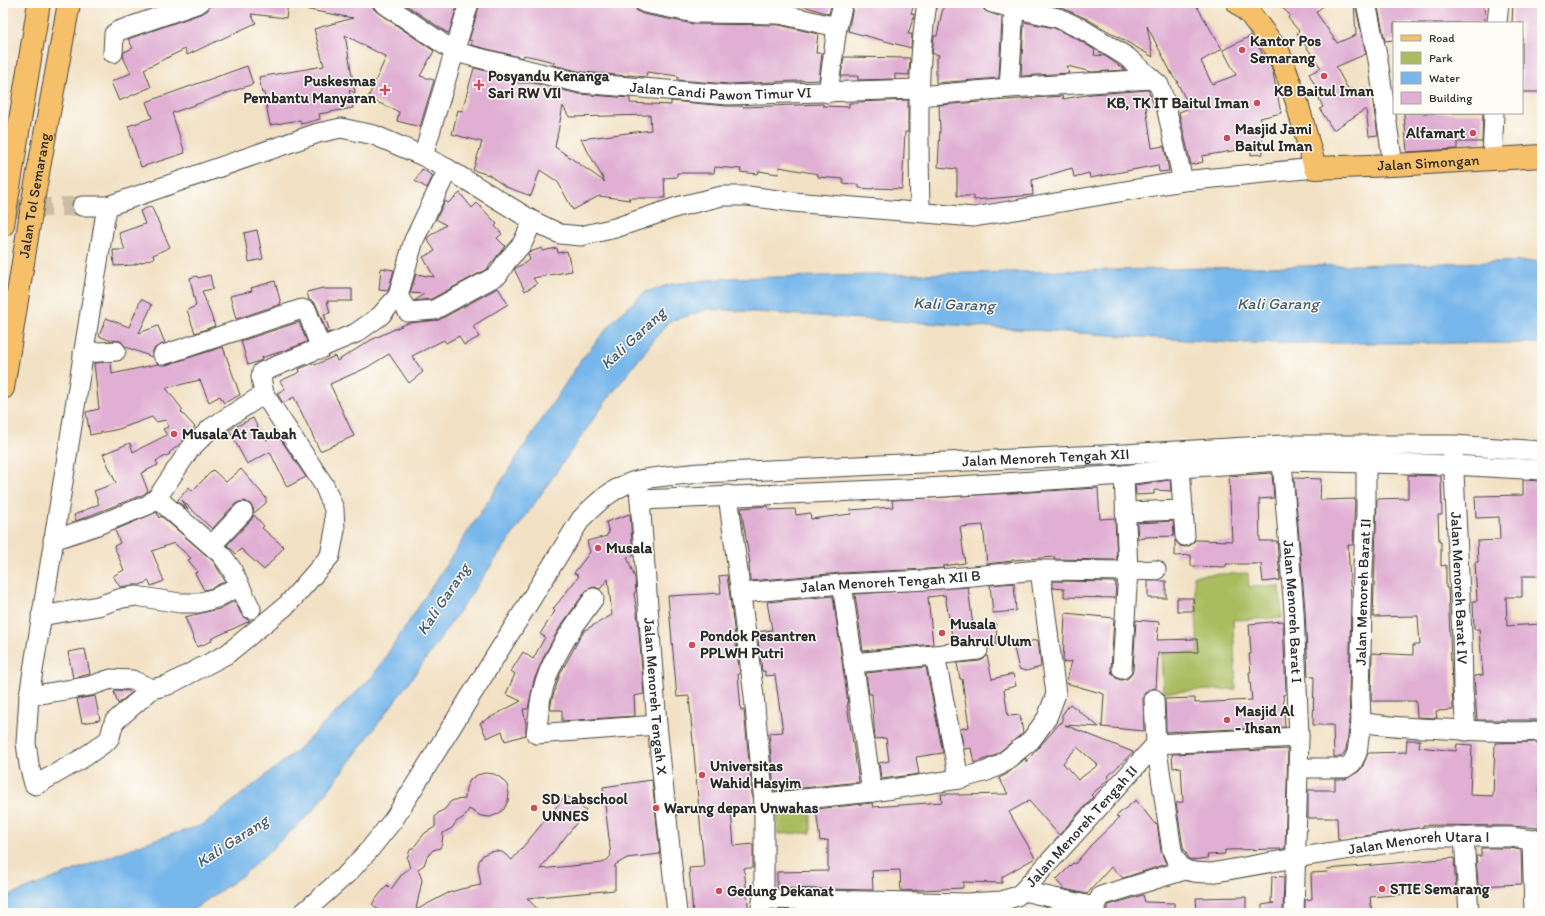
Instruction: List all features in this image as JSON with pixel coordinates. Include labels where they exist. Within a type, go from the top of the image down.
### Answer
[{"type":"main road","name":"Jalan Tol Semarang","points":[[3,225],[39,3]]},
{"type":"main road","name":"Jalan Tol Semarang","points":[[3,388],[32,206],[69,3]]},
{"type":"main road","points":[[1238,3],[1251,15],[1278,53],[1296,99],[1315,168]]},
{"type":"main road","name":"Jalan Simongan","points":[[1315,168],[1542,156]]},
{"type":"street","points":[[113,54],[114,34],[118,31],[199,3]]},
{"type":"street","points":[[383,3],[455,52]]},
{"type":"street","points":[[423,156],[469,3]]},
{"type":"street","points":[[645,3],[695,13],[780,14],[837,26]]},
{"type":"street","points":[[758,3],[780,14]]},
{"type":"street","points":[[828,93],[837,26],[843,3]]},
{"type":"street","points":[[920,212],[918,93],[922,38],[927,3]]},
{"type":"street","points":[[992,3],[1058,18],[1082,28],[1127,57],[1159,85],[1165,102],[1183,180]]},
{"type":"street","points":[[1366,3],[1378,60],[1393,165]]},
{"type":"street","points":[[1497,22],[1499,3]]},
{"type":"street","points":[[1009,88],[1014,8]]},
{"type":"street","name":"Jalan Candi Pawon Timur VI","points":[[455,52],[580,83],[728,95],[918,93],[1152,79]]},
{"type":"street","points":[[1492,158],[1494,114]]},
{"type":"street","points":[[82,206],[108,206],[318,133],[341,128],[374,135],[423,156],[448,169],[534,221],[560,234],[581,236],[615,228],[677,207],[722,196],[748,196],[793,202],[974,217],[1183,180],[1315,168]]},
{"type":"street","points":[[108,206],[83,353],[29,696],[26,743],[29,765],[34,784],[36,785],[83,758],[107,741],[110,737],[114,722],[152,689],[168,684],[227,654],[288,604],[330,556],[336,530],[334,509],[324,485],[264,394],[261,378],[262,372],[321,349],[356,333],[380,316],[398,296],[414,240],[448,169]]},
{"type":"street","points":[[398,296],[408,312],[434,310],[498,275],[506,262],[522,244],[534,221]]},
{"type":"street","points":[[163,355],[302,309],[307,310],[321,349]]},
{"type":"street","points":[[83,353],[116,352]]},
{"type":"street","points":[[53,540],[95,526],[148,505],[157,498],[190,449],[211,428],[264,394]]},
{"type":"street","name":"Jalan Menoreh Tengah XII","points":[[303,913],[349,872],[394,819],[581,519],[604,498],[621,487],[638,480],[700,472],[1124,454],[1283,445],[1366,454]]},
{"type":"street","points":[[640,500],[728,495],[928,488],[1124,475],[1180,468],[1282,462],[1453,445],[1542,451]]},
{"type":"street","name":"Jalan Menoreh Barat IV","points":[[1453,445],[1466,731]]},
{"type":"street","points":[[1366,454],[1453,465],[1542,470]]},
{"type":"street","name":"Jalan Menoreh Barat II","points":[[1299,768],[1345,768],[1355,760],[1357,753],[1361,722],[1360,694],[1366,513],[1366,454]]},
{"type":"street","name":"Jalan Menoreh Barat I","points":[[1282,462],[1294,611],[1299,737],[1294,913]]},
{"type":"street","points":[[1180,468],[1185,536]]},
{"type":"street","points":[[1122,669],[1128,571],[1124,475]]},
{"type":"street","name":"Jalan Menoreh Tengah X","points":[[638,480],[657,725],[676,913]]},
{"type":"street","points":[[728,495],[754,696],[764,803],[762,906]]},
{"type":"street","points":[[157,498],[221,554],[231,568],[251,609]]},
{"type":"street","points":[[1125,512],[1183,510]]},
{"type":"street","points":[[212,545],[244,512]]},
{"type":"street","points":[[764,803],[872,792],[959,779],[987,771],[1000,765],[1017,752],[1031,740],[1047,718],[1056,694],[1040,570]]},
{"type":"street","name":"Jalan Menoreh Tengah XII B","points":[[741,593],[842,584],[928,580],[1040,570],[1156,570]]},
{"type":"street","points":[[842,584],[872,792]]},
{"type":"street","points":[[41,616],[98,606],[122,598],[136,596],[180,603],[198,604],[216,598],[239,586]]},
{"type":"street","points":[[594,598],[570,632],[555,658],[541,696],[536,734],[657,725]]},
{"type":"street","points":[[853,663],[978,650]]},
{"type":"street","points":[[935,655],[959,779]]},
{"type":"street","points":[[29,696],[90,686],[111,679],[132,680],[152,689]]},
{"type":"street","points":[[1154,699],[1156,744],[1172,850],[1176,863],[1185,870]]},
{"type":"street","points":[[1361,722],[1390,726],[1466,731],[1515,733],[1542,730]]},
{"type":"street","points":[[1156,744],[1299,737]]},
{"type":"street","name":"Jalan Menoreh Tengah II","points":[[762,906],[967,908],[1002,901],[1017,896],[1023,892],[1156,744]]},
{"type":"street","name":"Jalan Menoreh Utara I","points":[[1185,870],[1197,873],[1211,873],[1427,837],[1511,837],[1537,839]]},
{"type":"street","points":[[1464,838],[1469,913]]},
{"type":"street","points":[[1534,913],[1537,839]]},
{"type":"street","points":[[1023,892],[1095,910],[1099,898],[1104,895],[1185,870]]},
{"type":"green space","points":[[1248,573],[1249,587],[1280,586],[1282,618],[1233,620],[1236,689],[1163,692],[1161,653],[1198,652],[1194,575]]},
{"type":"green space","points":[[811,812],[811,833],[778,834],[777,813]]},
{"type":"water","name":"Kali Garang","points":[[1542,261],[1542,343],[1232,343],[709,309],[668,322],[604,404],[418,670],[312,812],[243,875],[188,913],[3,913],[3,898],[150,841],[203,825],[294,753],[373,676],[581,360],[614,320],[645,292],[672,284],[728,278]]},
{"type":"building","points":[[210,3],[288,3],[286,18],[251,14],[256,23],[187,55],[185,49],[144,69],[151,87],[119,101],[111,82],[131,73],[123,57],[124,52],[133,48],[128,39],[203,13],[208,10]]},
{"type":"building","points":[[305,3],[372,3],[373,8],[377,12],[434,51],[420,76],[434,80],[420,127],[397,121],[399,112],[368,98],[386,57],[345,35],[355,93],[349,90],[353,108],[319,114],[320,119],[301,124],[300,120],[270,125],[264,93],[262,93],[259,77],[324,66],[314,29],[353,18],[304,9]]},
{"type":"building","points":[[403,3],[458,3],[449,33]]},
{"type":"building","points":[[480,3],[634,4],[637,11],[643,14],[693,24],[779,25],[818,34],[816,53],[822,53],[819,80],[728,84],[678,80],[678,76],[647,72],[646,77],[582,72],[553,65],[554,62],[542,59],[524,55],[523,58],[471,45],[472,41],[469,40]]},
{"type":"building","points":[[800,3],[832,3],[829,14],[800,5]]},
{"type":"building","points":[[854,3],[915,3],[911,13],[914,14],[914,16],[908,34],[912,34],[911,48],[848,31]]},
{"type":"building","points":[[944,3],[978,3],[985,11],[1002,17],[999,78],[936,83],[936,58],[938,58],[939,55],[932,53],[934,36],[937,36]]},
{"type":"building","points":[[1046,3],[1117,3],[1126,7],[1131,3],[1195,3],[1222,49],[1201,61],[1212,84],[1236,75],[1223,50],[1251,36],[1266,60],[1268,59],[1273,73],[1281,113],[1260,118],[1263,154],[1251,155],[1251,148],[1202,156],[1203,162],[1191,165],[1179,112],[1190,108],[1177,82],[1179,82],[1174,78],[1147,26],[1153,57],[1087,19]]},
{"type":"building","points":[[1277,3],[1327,3],[1316,12],[1337,43],[1356,35],[1355,3],[1366,54],[1336,67],[1348,89],[1371,90],[1378,135],[1369,136],[1366,109],[1333,130],[1320,109],[1323,107],[1316,92],[1318,91],[1309,74],[1321,68],[1297,33],[1299,31],[1288,18],[1290,15]]},
{"type":"building","points":[[1377,3],[1484,3],[1485,22],[1393,22],[1393,40],[1385,41]]},
{"type":"building","points":[[1513,3],[1542,3],[1542,92],[1523,92],[1523,22],[1512,22]]},
{"type":"building","points":[[1024,22],[1054,28],[1095,50],[1094,55],[1105,56],[1125,70],[1092,72],[1067,66],[1069,73],[1021,76]]},
{"type":"building","points":[[844,57],[910,58],[909,75],[895,74],[895,79],[858,80],[858,76],[841,76]]},
{"type":"building","points":[[247,66],[253,84],[172,113],[185,153],[141,167],[128,126],[152,118],[146,102]]},
{"type":"building","points":[[474,68],[518,79],[518,83],[533,83],[579,94],[630,98],[630,103],[671,105],[671,101],[743,107],[823,104],[823,106],[849,107],[849,103],[908,100],[908,132],[905,132],[902,189],[859,188],[859,185],[843,183],[843,179],[818,177],[818,174],[779,167],[778,174],[759,171],[758,174],[740,172],[741,169],[715,167],[714,173],[677,173],[677,177],[664,178],[665,198],[628,198],[630,200],[599,196],[573,210],[558,182],[540,170],[531,196],[506,187],[489,175],[473,170],[482,142],[452,134],[458,110],[462,111]],"holes":[[[563,106],[569,117],[650,115],[651,130],[581,139],[605,182],[555,147]]]},
{"type":"building","points":[[1148,90],[1154,105],[1146,107],[1152,148],[1164,146],[1169,171],[1159,172],[1158,165],[1090,178],[1089,173],[1074,177],[1072,168],[1032,180],[1033,195],[974,200],[974,196],[957,196],[957,169],[938,167],[940,129],[939,105],[1062,96],[1063,99],[1092,94]]},
{"type":"building","points":[[1404,114],[1483,114],[1482,142],[1457,142],[1457,149],[1407,152]]},
{"type":"building","points":[[422,169],[433,176],[427,188],[415,181]]},
{"type":"building","points":[[460,193],[472,208],[477,203],[497,224],[495,226],[502,234],[497,238],[505,246],[487,269],[431,299],[414,301],[424,294],[410,293],[416,274],[434,277],[423,257],[435,251],[427,239],[446,225],[436,219],[445,201],[448,203]]},
{"type":"building","points":[[151,206],[170,247],[153,255],[154,258],[133,265],[114,266],[113,250],[125,250],[119,233],[145,224],[140,211]]},
{"type":"building","points":[[257,230],[263,259],[249,262],[244,233]]},
{"type":"building","points":[[542,248],[542,251],[557,248],[558,253],[567,251],[572,271],[533,278],[537,284],[525,291],[514,269],[530,260],[528,254],[530,252]]},
{"type":"building","points":[[381,268],[394,270],[388,291],[379,290]]},
{"type":"building","points":[[210,275],[213,289],[202,291],[215,326],[195,333],[187,310],[196,306],[190,278]]},
{"type":"building","points":[[275,281],[281,304],[236,319],[230,296],[252,291],[251,288]]},
{"type":"building","points":[[323,288],[352,289],[352,301],[327,301],[330,313],[324,314],[330,332],[327,333],[317,307],[315,303],[309,300],[307,292]]},
{"type":"building","points":[[498,288],[508,304],[473,326],[479,337],[464,345],[459,336],[446,343],[444,340],[412,356],[423,372],[409,383],[389,354],[366,368],[330,384],[354,436],[320,451],[294,397],[283,403],[277,393],[285,389],[280,381],[300,372],[299,369],[314,363],[315,365],[335,356],[337,361],[371,340],[408,323],[439,320]]},
{"type":"building","points":[[141,299],[152,305],[139,333],[158,326],[165,343],[155,348],[152,352],[152,357],[126,347],[121,341],[109,340],[99,336],[106,318],[129,327]]},
{"type":"building","points":[[299,322],[307,342],[261,358],[262,360],[248,365],[241,341]]},
{"type":"building","points":[[223,347],[240,395],[224,403],[220,396],[209,402],[200,380],[166,388],[183,410],[181,412],[195,427],[184,437],[185,438],[180,444],[169,453],[170,454],[156,461],[158,465],[141,473],[148,491],[142,495],[76,521],[74,515],[99,504],[94,491],[116,483],[103,454],[130,443],[133,452],[167,435],[163,429],[168,427],[166,420],[156,422],[152,417],[119,429],[90,435],[86,412],[99,409],[94,363],[111,362],[112,374],[158,364],[166,365]]},
{"type":"building","points":[[253,418],[261,434],[263,434],[266,440],[277,434],[306,477],[287,487],[270,452],[247,464],[229,430]]},
{"type":"building","points":[[241,469],[266,498],[266,503],[254,513],[250,504],[245,501],[239,502],[235,504],[212,529],[182,500],[188,510],[177,501],[189,487],[192,491],[213,470],[226,482]]},
{"type":"building","points":[[1272,473],[1274,498],[1259,499],[1260,541],[1277,541],[1280,580],[1263,582],[1261,564],[1226,564],[1226,567],[1191,566],[1191,555],[1175,556],[1175,540],[1180,546],[1185,547],[1191,545],[1195,540],[1232,541],[1229,476]]},
{"type":"building","points":[[1408,475],[1441,476],[1442,515],[1438,515],[1439,542],[1441,542],[1441,566],[1446,565],[1446,588],[1448,588],[1453,710],[1436,711],[1437,718],[1417,717],[1416,701],[1371,701],[1372,653],[1413,655],[1413,645],[1420,645],[1418,616],[1373,617],[1377,499],[1408,498]]},
{"type":"building","points":[[1294,478],[1321,479],[1320,500],[1355,499],[1353,545],[1348,545],[1351,601],[1349,694],[1350,721],[1346,750],[1341,757],[1334,757],[1333,725],[1313,725],[1314,677],[1308,676],[1305,610]]},
{"type":"building","points":[[1170,480],[1171,491],[1154,490],[1154,494],[1136,495],[1135,485]]},
{"type":"building","points":[[1523,480],[1542,481],[1542,576],[1522,576],[1522,597],[1506,597],[1507,626],[1542,624],[1542,720],[1477,720],[1474,676],[1483,675],[1479,629],[1474,629],[1473,601],[1477,601],[1475,562],[1478,562],[1477,541],[1500,540],[1499,517],[1476,518],[1475,496],[1523,495]]},
{"type":"building","points":[[1098,488],[1100,519],[1115,518],[1117,560],[1054,559],[1055,557],[1012,560],[987,564],[983,525],[960,527],[965,563],[943,566],[943,568],[841,573],[750,581],[750,563],[741,508],[768,506],[769,510],[795,509],[796,515],[810,513],[811,519],[851,514],[850,510],[893,507],[892,500]]},
{"type":"building","points":[[157,512],[159,518],[161,516],[213,561],[225,581],[212,588],[204,590],[195,573],[198,572],[188,560],[191,558],[174,543],[152,551],[164,581],[151,586],[149,581],[140,585],[120,587],[113,576],[124,570],[114,546],[120,543],[115,530]]},
{"type":"building","points":[[630,514],[633,556],[627,557],[635,578],[636,592],[634,593],[638,620],[644,694],[634,696],[635,716],[562,721],[562,710],[550,710],[560,674],[579,639],[585,630],[612,615],[608,579],[600,589],[595,587],[590,588],[585,592],[560,627],[546,652],[534,680],[528,709],[523,709],[526,724],[526,735],[505,741],[502,731],[487,738],[480,723],[521,701],[506,694],[515,674],[511,671],[523,652],[533,659],[545,637],[540,634],[555,611],[553,609],[579,576],[574,573],[590,552],[587,541],[607,536],[609,533],[606,522]]},
{"type":"building","points":[[254,515],[264,526],[262,528],[284,547],[264,570],[241,549],[236,554],[227,545]]},
{"type":"building","points":[[1173,521],[1174,536],[1145,537],[1138,539],[1137,523]]},
{"type":"building","points":[[727,575],[740,674],[738,674],[741,710],[744,710],[753,804],[753,810],[731,811],[734,846],[753,844],[753,868],[744,868],[749,913],[693,913],[689,868],[704,867],[689,696],[677,697],[668,596],[721,593],[719,576]]},
{"type":"building","points":[[1053,581],[1116,582],[1115,598],[1064,597],[1064,589],[1053,588]]},
{"type":"building","points":[[1148,581],[1166,581],[1166,598],[1148,598]]},
{"type":"building","points":[[1014,583],[1016,611],[993,613],[990,585]]},
{"type":"building","points":[[968,587],[973,626],[996,623],[997,644],[988,645],[983,640],[977,639],[953,642],[945,595],[928,597],[933,644],[863,651],[855,594]]},
{"type":"building","points":[[833,596],[847,705],[859,782],[774,791],[769,733],[783,732],[775,675],[765,676],[765,671],[762,671],[757,632],[772,630],[767,602]]},
{"type":"building","points":[[1177,598],[1193,598],[1194,611],[1177,611]]},
{"type":"building","points":[[235,601],[241,614],[250,621],[211,639],[212,641],[197,647],[185,617],[219,609]]},
{"type":"building","points":[[1065,613],[1114,618],[1111,669],[1112,674],[1121,680],[1127,679],[1133,670],[1136,620],[1159,622],[1157,640],[1197,639],[1198,652],[1158,653],[1156,688],[1148,690],[1144,694],[1143,699],[1144,731],[1102,727],[1104,694],[1066,683],[1072,661],[1063,663]]},
{"type":"building","points":[[1283,621],[1286,694],[1283,695],[1285,727],[1166,732],[1165,699],[1195,698],[1195,703],[1252,700],[1249,672],[1251,672],[1249,654],[1251,654],[1249,624]]},
{"type":"building","points":[[1038,640],[1041,667],[1026,671],[1019,669],[1013,644]]},
{"type":"building","points":[[85,649],[90,674],[73,678],[68,652]]},
{"type":"building","points":[[987,655],[992,679],[1013,674],[1016,686],[1004,689],[1008,716],[1020,715],[1023,733],[994,756],[974,763],[971,748],[964,749],[960,729],[969,727],[962,679],[960,679],[957,663],[980,661]]},
{"type":"building","points":[[926,667],[943,753],[916,757],[919,774],[881,779],[879,763],[889,761],[886,738],[875,739],[872,694],[869,694],[866,673]]},
{"type":"building","points":[[117,690],[129,691],[131,693],[118,704],[114,692]]},
{"type":"building","points":[[95,696],[100,720],[82,723],[77,699]]},
{"type":"building","points":[[1070,704],[1099,727],[1065,725],[1133,752],[1107,777],[1109,779],[1091,795],[1093,797],[1059,835],[1029,801],[1009,812],[1035,858],[1002,877],[1002,883],[963,882],[963,888],[901,891],[900,870],[872,871],[873,890],[777,888],[777,872],[828,871],[828,840],[820,841],[816,809],[872,803],[873,807],[942,802],[941,794],[1008,794],[999,778],[1007,774],[1026,758],[1026,762],[1060,723],[1062,723],[1062,715]],"holes":[[[1077,747],[1098,765],[1078,780],[1063,763]]]},
{"type":"building","points":[[1407,740],[1420,740],[1419,747],[1456,751],[1457,744],[1472,745],[1470,795],[1493,796],[1495,743],[1536,742],[1536,744],[1541,745],[1539,798],[1541,798],[1539,828],[1511,826],[1423,825],[1423,827],[1338,840],[1337,818],[1308,818],[1308,790],[1335,790],[1335,779],[1345,779],[1358,772],[1362,768],[1368,753],[1406,752]]},
{"type":"building","points":[[1288,749],[1285,849],[1225,850],[1225,854],[1207,855],[1208,858],[1189,859],[1183,847],[1176,803],[1183,802],[1181,767],[1173,768],[1172,754]]},
{"type":"building","points":[[485,773],[494,774],[501,778],[507,785],[509,793],[508,801],[504,809],[498,814],[490,817],[481,816],[469,809],[464,817],[456,822],[452,828],[443,833],[440,848],[433,850],[427,857],[424,865],[418,869],[422,880],[416,910],[448,893],[481,885],[478,867],[479,861],[483,855],[489,852],[502,852],[512,860],[566,795],[586,811],[540,869],[602,863],[606,861],[611,856],[603,787],[652,780],[660,854],[627,858],[615,865],[615,890],[527,898],[541,913],[382,913],[372,904],[387,885],[391,889],[403,873],[410,868],[407,858],[410,850],[425,833],[435,827],[435,817],[438,813],[445,809],[450,802],[465,799],[466,788],[470,780],[477,775]]},
{"type":"building","points":[[1136,800],[1155,824],[1157,823],[1161,852],[1166,864],[1123,878],[1111,867],[1087,894],[1064,889],[1056,880],[1073,863],[1075,864],[1091,845],[1119,818],[1116,816]]},
{"type":"building","points":[[1481,848],[1510,848],[1521,850],[1522,884],[1478,886],[1476,856],[1481,856]]},
{"type":"building","name":"STIE Semarang","points":[[1454,858],[1456,890],[1370,897],[1372,913],[1305,913],[1305,900],[1312,899],[1311,873],[1328,872],[1327,869]]},
{"type":"building","points":[[1272,876],[1284,877],[1283,913],[1262,913],[1262,905],[1274,903],[1271,903]]},
{"type":"building","points":[[1143,895],[1145,902],[1174,903],[1174,913],[1105,913],[1109,905]]},
{"type":"building","points":[[1246,897],[1246,913],[1197,913],[1196,898]]},
{"type":"building","points":[[778,910],[874,912],[874,913],[778,913]]},
{"type":"tunnel","points":[[3,209],[82,206]]},
{"type":"place","name":"Kantor Pos Semarang","points":[[1242,50]]},
{"type":"place","name":"KB Baitul Iman","points":[[1324,76]]},
{"type":"place","name":"Posyandu Kenanga Sari RW VII","points":[[479,85]]},
{"type":"place","name":"Puskesmas Pembantu Manyaran","points":[[385,90]]},
{"type":"place","name":"KB, TK IT Baitul Iman","points":[[1257,103]]},
{"type":"place","name":"Alfamart","points":[[1473,133]]},
{"type":"place","name":"Masjid Jami Baitul Iman","points":[[1227,138]]},
{"type":"place","name":"Musala At Taubah","points":[[174,434]]},
{"type":"place","name":"Musala","points":[[598,548]]},
{"type":"place","name":"Musala Bahrul Ulum","points":[[942,633]]},
{"type":"place","name":"Pondok Pesantren PPLWH Putri","points":[[692,645]]},
{"type":"place","name":"Masjid Al - Ihsan","points":[[1227,720]]},
{"type":"place","name":"Universitas Wahid Hasyim","points":[[702,775]]},
{"type":"place","name":"SD Labschool UNNES","points":[[534,808]]},
{"type":"place","name":"Warung depan Unwahas","points":[[656,808]]},
{"type":"place","name":"STIE Semarang","points":[[1382,889]]},
{"type":"place","name":"Gedung Dekanat","points":[[719,891]]}]
